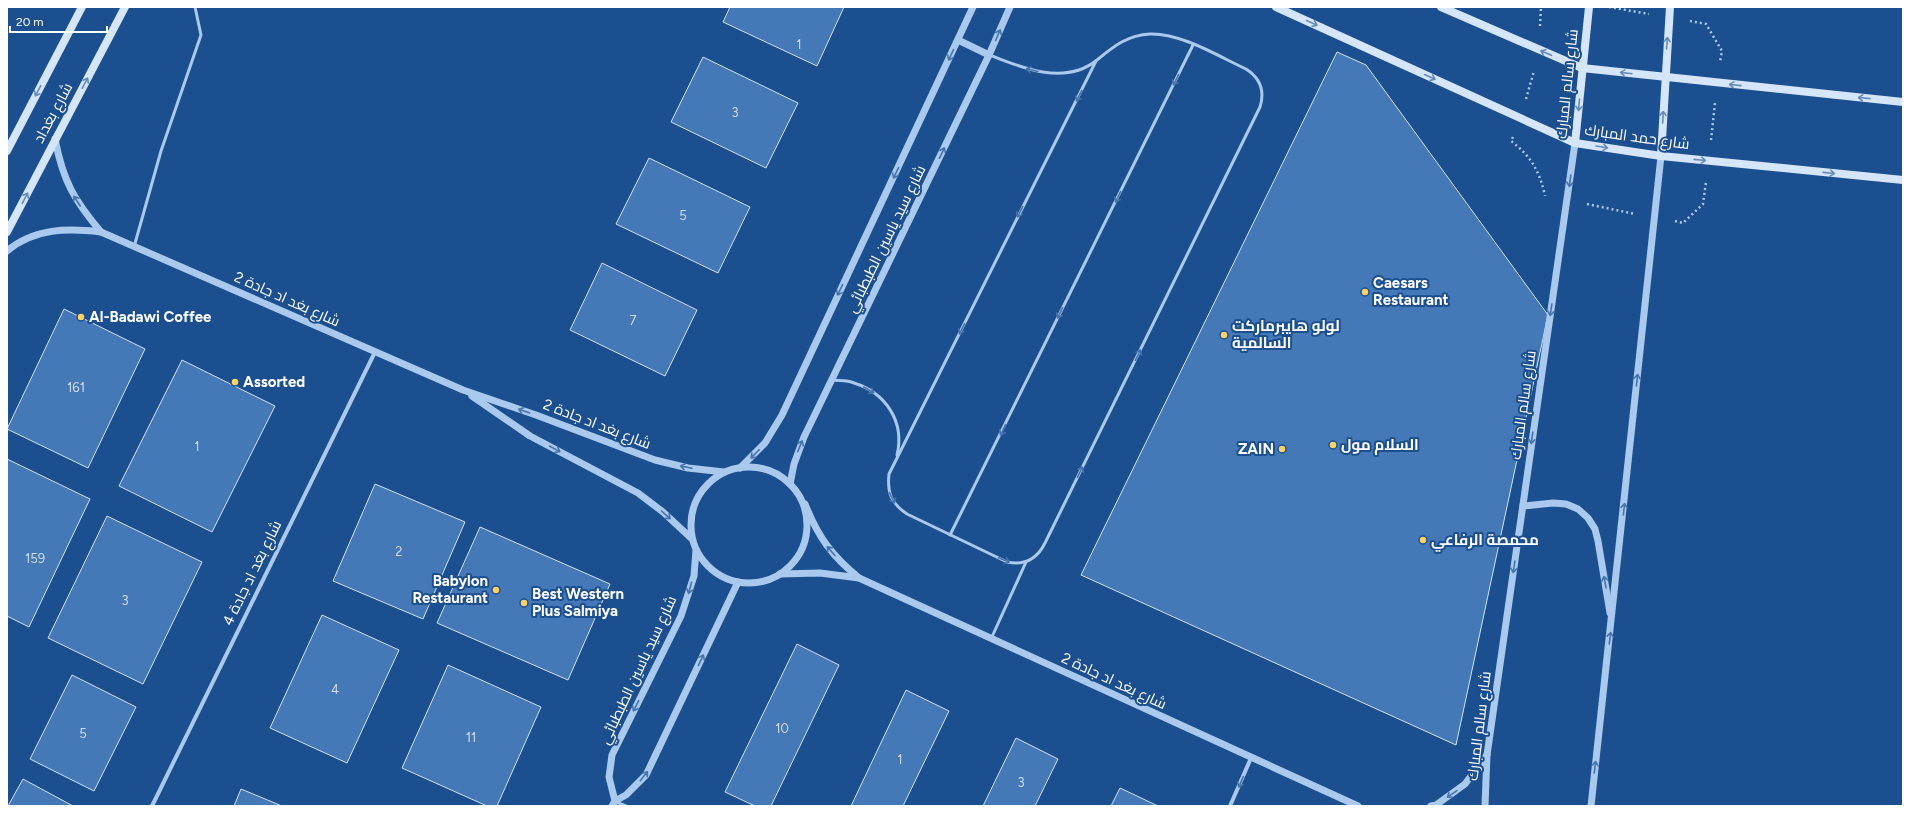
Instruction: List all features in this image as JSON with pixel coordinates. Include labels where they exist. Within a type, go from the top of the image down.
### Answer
[{"type":"main road","name":"شارع بغداد","points":[[7,151],[82,7]]},
{"type":"main road","name":"شارع بغداد","points":[[7,232],[124,7]]},
{"type":"main road","name":"شارع حمد المبارك","points":[[1276,7],[1575,142],[1661,156],[1903,180]]},
{"type":"main road","points":[[1441,7],[1582,68],[1665,78],[1903,102]]},
{"type":"main road","name":"شارع سالم المبارك","points":[[1575,142],[1589,7]]},
{"type":"main road","points":[[1661,156],[1670,7]]},
{"type":"street","name":"شارع سيد ياسين الطبطبائي","points":[[740,468],[765,443],[776,424],[973,7]]},
{"type":"street","name":"شارع سيد ياسين الطبطبائي","points":[[790,484],[799,450],[989,55],[1010,7]]},
{"type":"street","points":[[958,40],[989,55]]},
{"type":"street","name":"شارع بغد اد جادة 2","points":[[55,139],[60,165],[69,189],[83,211],[101,232]]},
{"type":"street","name":"شارع سالم المبارك","points":[[1485,806],[1487,755],[1575,142]]},
{"type":"street","points":[[1590,806],[1612,621],[1661,156]]},
{"type":"street","name":"شارع بغد اد جادة 2","points":[[7,251],[13,246],[40,233],[70,229],[101,232],[463,390],[536,415],[655,460],[688,468],[724,472]]},
{"type":"street","name":"شارع بغد اد جادة 4","points":[[152,806],[375,352]]},
{"type":"street","name":"شارع بغد اد جادة 2","points":[[463,390],[530,436],[638,493],[663,512],[692,539]]},
{"type":"street","points":[[754,467],[767,470],[780,476],[790,484],[805,504],[807,520],[806,535],[801,550],[792,563],[780,574],[767,580],[753,583],[738,582],[721,576],[706,565],[696,550],[692,539],[691,523],[694,507],[700,492],[711,481],[724,472],[740,468],[754,467]]},
{"type":"street","points":[[1523,506],[1553,503],[1566,504],[1578,509],[1588,518],[1595,529],[1598,541],[1612,621]]},
{"type":"street","name":"شارع بغد اد جادة 2","points":[[805,504],[814,526],[826,546],[841,563],[859,578],[1358,806]]},
{"type":"street","name":"شارع سيد ياسين الطبطبائي","points":[[613,804],[608,777],[612,754],[681,616],[694,576],[696,550]]},
{"type":"street","name":"شارع بغد اد جادة 2","points":[[780,574],[820,573],[859,578]]},
{"type":"street","points":[[613,804],[626,795],[646,775],[738,582]]},
{"type":"street","points":[[1431,806],[1436,805],[1466,784],[1487,755]]},
{"type":"street","points":[[1230,806],[1251,758]]},
{"type":"lane","points":[[134,247],[160,151],[201,35],[195,7]]},
{"type":"lane","points":[[989,55],[1019,67],[1050,73],[1066,72],[1082,68],[1096,61],[1120,42],[1149,34],[1164,35],[1193,45],[1254,74],[1262,89],[1263,98],[1260,107],[1045,543],[1034,558],[1026,562],[1016,564],[1007,562],[906,514],[897,507],[890,497],[888,486],[889,474],[1096,61]]},
{"type":"lane","points":[[950,535],[1193,45]]},
{"type":"lane","points":[[832,380],[853,382],[872,390],[887,404],[897,422],[900,442],[896,462]]},
{"type":"lane","points":[[991,639],[1026,562]]},
{"type":"lane","points":[[613,804],[626,806]]},
{"type":"path","points":[[1511,141],[1521,118],[1539,50],[1541,7]]},
{"type":"building","points":[[730,7],[844,7],[817,66],[723,22]]},
{"type":"building","name":"السلام مول","points":[[1337,52],[1366,65],[1548,315],[1456,745],[1081,575]]},
{"type":"building","points":[[703,57],[798,103],[766,168],[671,122]]},
{"type":"building","points":[[649,158],[750,207],[718,273],[616,224]]},
{"type":"building","points":[[602,263],[697,310],[665,376],[570,330]]},
{"type":"building","points":[[64,309],[145,349],[88,468],[7,429]]},
{"type":"building","points":[[182,360],[275,406],[212,532],[119,486]]},
{"type":"building","points":[[7,459],[90,499],[29,627],[7,616]]},
{"type":"building","points":[[375,484],[465,522],[423,619],[333,581]]},
{"type":"building","points":[[107,516],[202,562],[143,684],[48,638]]},
{"type":"building","name":"Best Western Plus Salmiya","points":[[480,527],[610,584],[568,680],[437,623]]},
{"type":"building","points":[[322,615],[399,650],[347,763],[270,728]]},
{"type":"building","points":[[797,644],[839,665],[771,806],[755,806],[725,792]]},
{"type":"building","points":[[448,665],[541,707],[497,806],[487,806],[402,768]]},
{"type":"building","points":[[72,675],[136,707],[94,791],[30,759]]},
{"type":"building","points":[[906,690],[949,711],[903,806],[851,806]]},
{"type":"building","points":[[1016,738],[1058,759],[1035,806],[983,806]]},
{"type":"building","points":[[23,779],[73,806],[8,806]]},
{"type":"building","points":[[1120,788],[1158,806],[1111,806]]},
{"type":"building","points":[[241,789],[282,806],[234,806]]},
{"type":"place","name":"Caesars Restaurant","points":[[1365,292]]},
{"type":"place","name":"Al-Badawi Coffee","points":[[81,317]]},
{"type":"place","name":"لولو هايبرماركت السالمية","points":[[1224,335]]},
{"type":"place","name":"Assorted","points":[[235,382]]},
{"type":"place","name":"السلام مول","points":[[1333,445]]},
{"type":"place","name":"ZAIN","points":[[1282,449]]},
{"type":"place","name":"محمصة الرفاعي","points":[[1423,540]]},
{"type":"place","name":"Babylon Restaurant","points":[[496,590]]},
{"type":"place","name":"Best Western Plus Salmiya","points":[[524,603]]}]
